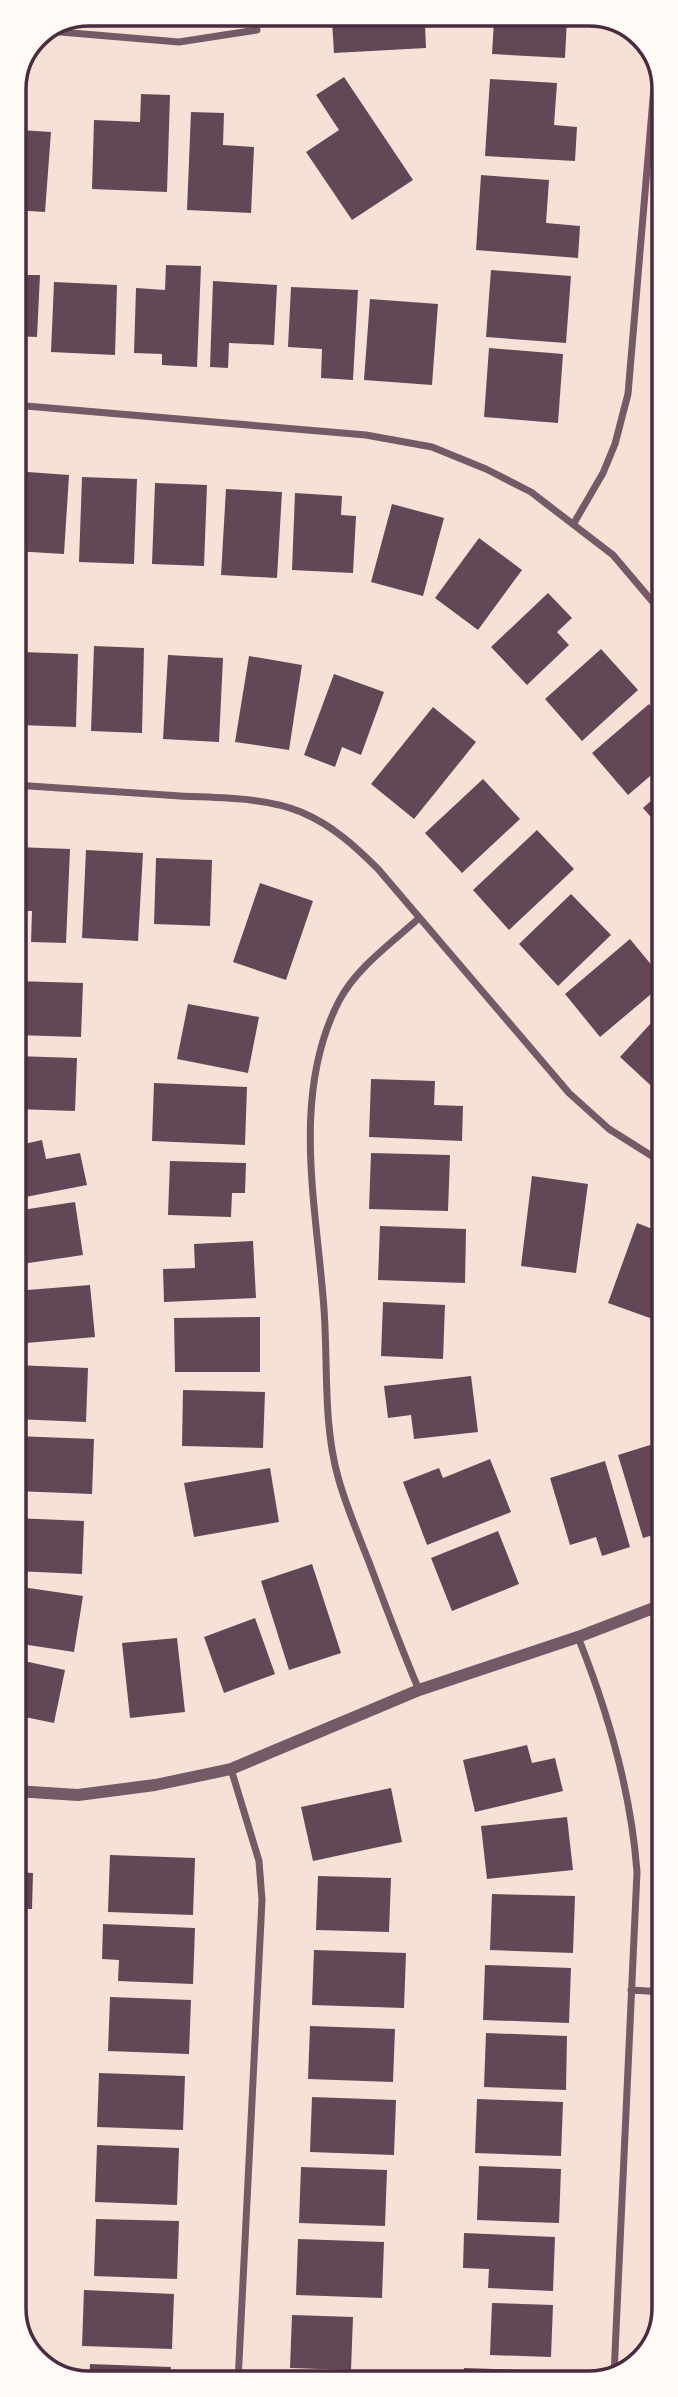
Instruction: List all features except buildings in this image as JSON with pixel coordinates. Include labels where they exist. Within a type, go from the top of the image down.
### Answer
[{"type":"street","points":[[63,32],[178,42],[257,30]]},
{"type":"street","points":[[574,523],[603,473],[615,444],[628,394],[652,110]]},
{"type":"street","points":[[26,406],[366,435],[432,447],[486,469],[531,492],[613,555],[652,601]]},
{"type":"street","points":[[26,786],[223,798],[262,803],[299,811],[350,841],[378,869],[569,1093],[609,1129],[652,1156]]},
{"type":"street","points":[[419,918],[355,977],[339,1001],[325,1035],[318,1062],[310,1136],[310,1177],[324,1308],[330,1441],[338,1478],[419,1690]]},
{"type":"street","points":[[26,1792],[78,1795],[231,1769],[419,1690],[652,1609]]},
{"type":"street","points":[[578,1637],[627,1788],[637,1872],[616,2364]]},
{"type":"street","points":[[231,1769],[259,1861],[262,1900],[238,2371]]},
{"type":"street","points":[[631,1990],[652,1991]]}]
